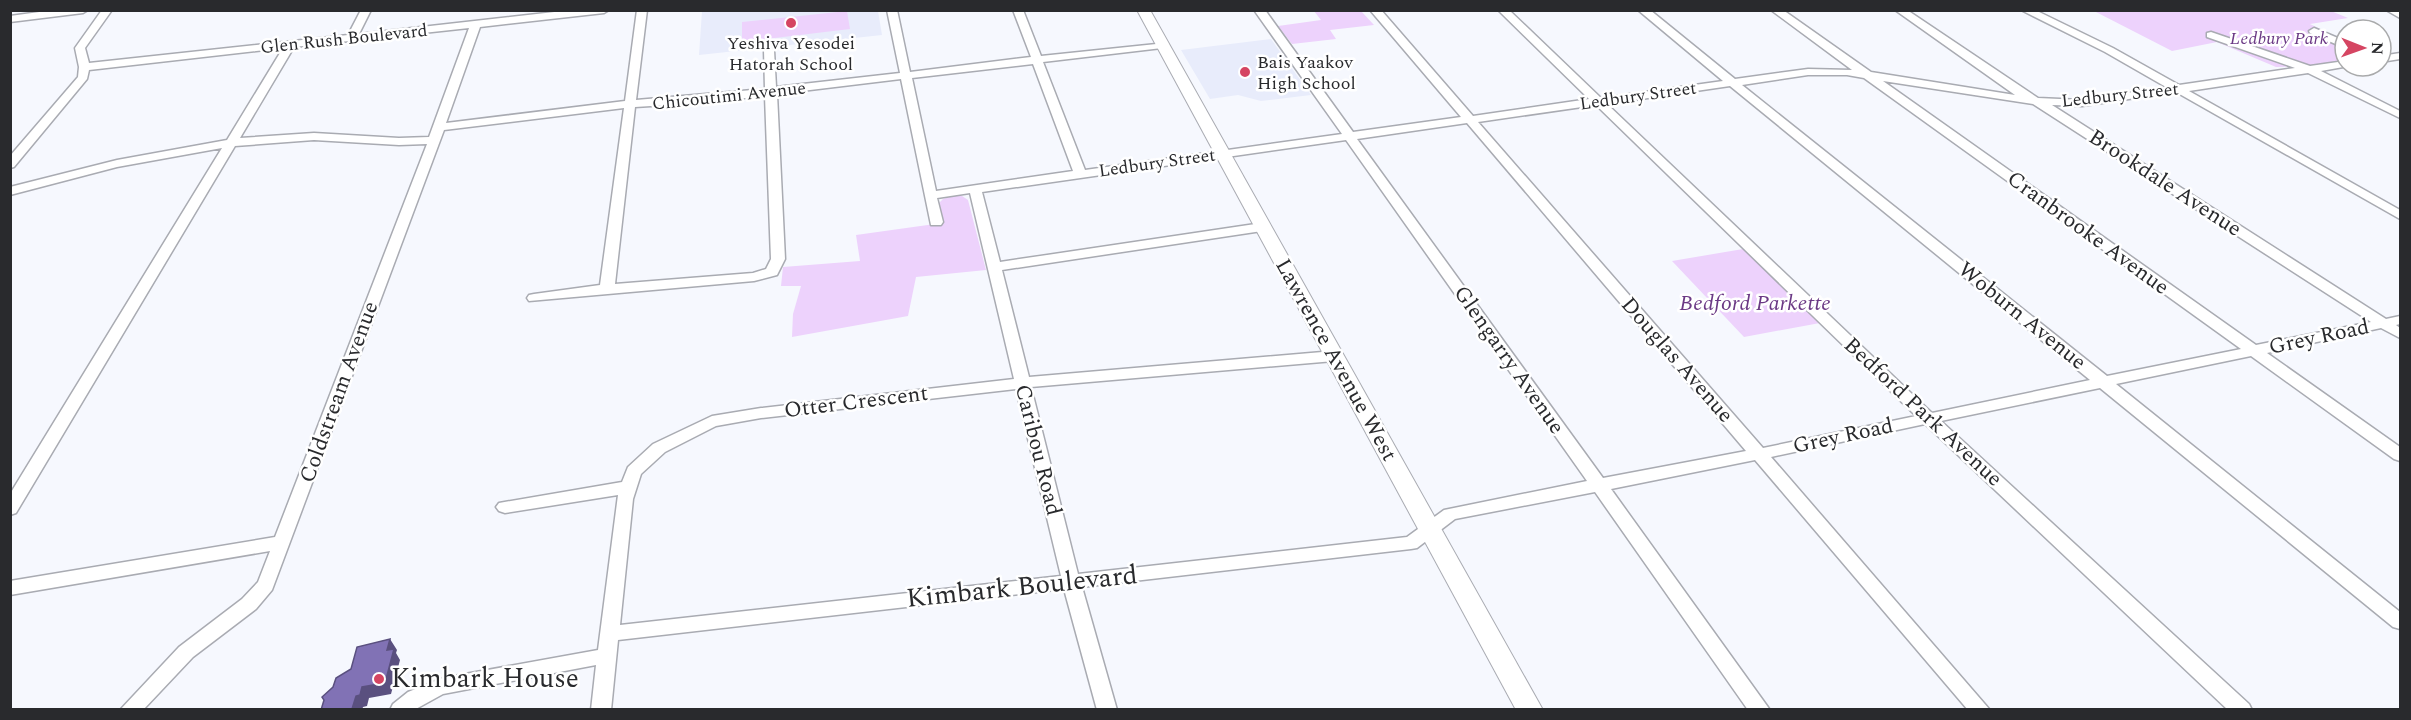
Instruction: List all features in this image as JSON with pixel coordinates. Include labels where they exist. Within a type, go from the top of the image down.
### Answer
[{"type":"main road","name":"Lawrence Avenue West","points":[[1143,10],[1530,710]]},
{"type":"street","points":[[10,19],[83,10]]},
{"type":"street","points":[[10,164],[80,82],[84,67],[80,48],[103,19],[107,10]]},
{"type":"street","points":[[352,38],[366,10]]},
{"type":"street","points":[[502,23],[506,10]]},
{"type":"street","name":"Glen Rush Boulevard","points":[[84,67],[475,26],[604,10]]},
{"type":"street","points":[[607,288],[642,10]]},
{"type":"street","points":[[892,10],[936,222]]},
{"type":"street","points":[[1018,10],[1080,173]]},
{"type":"street","name":"Glengarry Avenue","points":[[1259,10],[1760,710]]},
{"type":"street","name":"Douglas Avenue","points":[[1375,10],[1980,710]]},
{"type":"street","name":"Bedford Park Avenue","points":[[1503,10],[1928,418],[2242,710]]},
{"type":"street","name":"Woburn Avenue","points":[[1643,10],[2400,622]]},
{"type":"street","name":"Cranbrooke Avenue","points":[[1776,10],[2400,455]]},
{"type":"street","name":"Brookdale Avenue","points":[[1900,10],[2035,101],[2400,334]]},
{"type":"street","points":[[2026,10],[2109,50],[2400,215]]},
{"type":"street","points":[[2391,10],[2400,15]]},
{"type":"street","name":"Coldstream Avenue","points":[[130,710],[186,652],[254,600],[266,585],[475,26]]},
{"type":"street","points":[[2314,31],[2333,40]]},
{"type":"street","points":[[2211,35],[2311,70],[2400,115]]},
{"type":"street","points":[[10,509],[290,45]]},
{"type":"street","name":"Chicoutimi Avenue","points":[[10,191],[116,162],[234,141],[331,136],[390,142],[630,105],[771,92],[1162,45]]},
{"type":"street","points":[[534,298],[607,288],[754,278],[772,272],[778,259],[769,50]]},
{"type":"street","name":"Ledbury Street","points":[[932,195],[1732,82],[1826,71],[1866,74],[2035,101],[2089,102],[2333,66]]},
{"type":"street","name":"Caribou Road","points":[[975,189],[996,267],[1021,383],[1071,582],[1107,710]]},
{"type":"street","points":[[996,267],[1262,227]]},
{"type":"street","name":"Grey Road","points":[[1430,528],[1450,514],[1759,454],[2400,320]]},
{"type":"street","name":"Otter Crescent","points":[[601,710],[625,499],[634,471],[659,448],[712,421],[1021,383],[1334,356]]},
{"type":"street","points":[[505,507],[629,487]]},
{"type":"street","name":"Kimbark Boulevard","points":[[609,634],[1411,543],[1430,528]]},
{"type":"street","points":[[10,588],[283,542]]},
{"type":"street","points":[[400,710],[412,698],[427,690],[442,686],[606,656]]},
{"type":"shaded area","name":"Yeshiva Yesodei Hatorah School","points":[[702,11],[878,11],[882,35],[699,55]]},
{"type":"shaded area","name":"Bais Yaakov High School","points":[[1271,39],[1311,95],[1261,101],[1238,95],[1210,99],[1181,50]]},
{"type":"green space","points":[[847,11],[850,29],[742,42],[742,22]]},
{"type":"green space","points":[[1314,11],[1361,11],[1374,25],[1330,30],[1336,39],[1292,44],[1278,26],[1321,20]]},
{"type":"green space","name":"Ledbury Park","points":[[2094,11],[2331,11],[2348,18],[2333,18],[2333,20],[2310,24],[2333,35],[2333,62],[2308,66],[2276,67],[2217,42],[2172,51]]},
{"type":"green space","points":[[962,196],[968,200],[986,270],[916,277],[908,316],[792,337],[793,314],[801,286],[781,286],[783,267],[860,261],[856,235],[942,223],[938,204],[943,199]]},
{"type":"green space","name":"Bedford Parkette","points":[[1743,249],[1820,323],[1744,337],[1672,261]]},
{"type":"building","points":[[390,639],[387,650],[394,649],[385,683],[362,687],[352,709],[321,710],[324,700],[322,697],[333,687],[336,678],[351,669],[357,647]]},
{"type":"place","name":"Yeshiva Yesodei Hatorah School","points":[[791,23]]},
{"type":"place","name":"Bais Yaakov High School","points":[[1245,72]]},
{"type":"place","name":"Kimbark House","points":[[379,679]]}]
